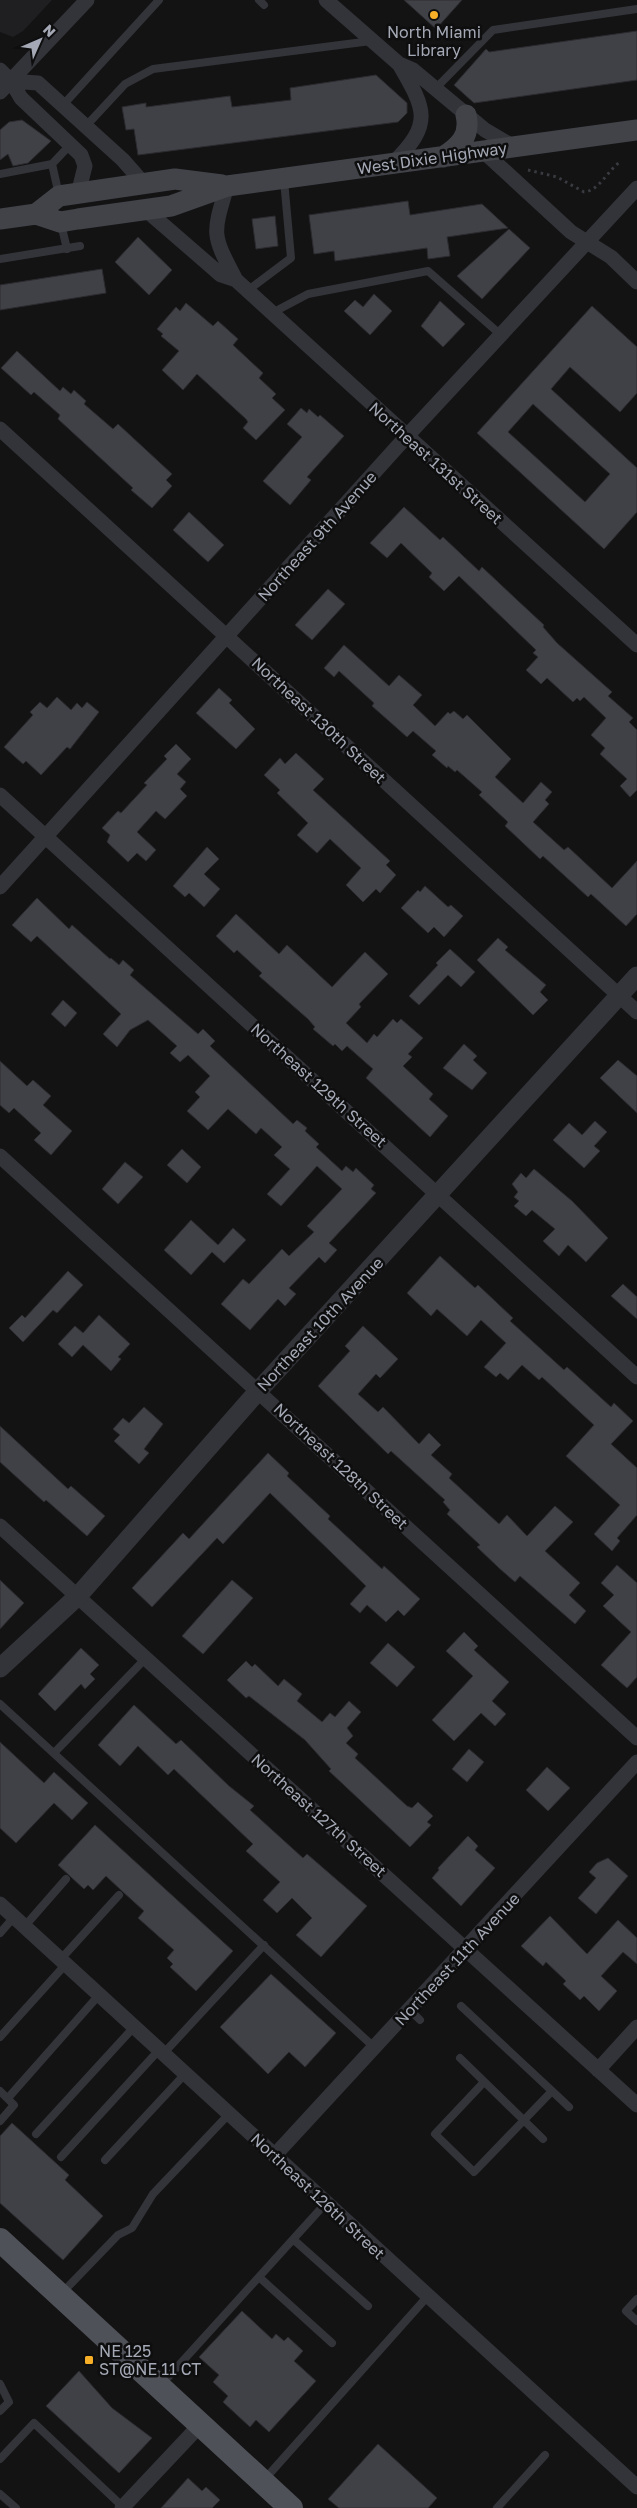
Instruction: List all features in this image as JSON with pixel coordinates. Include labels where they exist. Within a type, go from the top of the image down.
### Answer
[{"type":"main road","points":[[443,157],[457,148],[467,133],[466,116]]},
{"type":"main road","name":"West Dixie Highway","points":[[36,214],[60,222],[146,210],[171,206],[227,186],[637,130]]},
{"type":"main road","name":"West Dixie Highway","points":[[0,219],[36,214],[68,195],[175,179],[227,186]]},
{"type":"main road","points":[[0,2240],[291,2508]]},
{"type":"street","points":[[0,92],[6,75],[87,0]]},
{"type":"street","points":[[326,0],[399,64],[413,70],[466,116],[514,147]]},
{"type":"street","points":[[393,163],[415,139],[422,118],[417,94],[399,64]]},
{"type":"street","points":[[6,75],[38,82],[123,160],[144,184]]},
{"type":"street","points":[[6,75],[21,98],[71,144],[81,156],[85,166],[68,195]]},
{"type":"street","points":[[483,151],[571,232],[611,257],[636,278]]},
{"type":"street","name":"Northeast 131st Street","points":[[227,186],[215,233],[220,249],[236,280],[637,645]]},
{"type":"street","name":"Northeast 9th Avenue","points":[[0,887],[407,436],[637,188]]},
{"type":"street","name":"Northeast 131st Street","points":[[146,210],[221,275],[236,280]]},
{"type":"street","name":"Northeast 130th Street","points":[[0,429],[637,1012]]},
{"type":"street","name":"Northeast 129th Street","points":[[0,794],[637,1377]]},
{"type":"street","name":"Northeast 10th Avenue","points":[[0,1668],[78,1596],[259,1390],[637,976]]},
{"type":"street","name":"Northeast 128th Street","points":[[0,1156],[259,1390],[637,1738]]},
{"type":"street","name":"Northeast 127th Street","points":[[0,1526],[637,2105]]},
{"type":"street","name":"Northeast 11th Avenue","points":[[275,2155],[375,2048],[415,2015],[467,1949],[637,1762]]},
{"type":"street","name":"Northeast 126th Street","points":[[0,1904],[275,2155],[427,2297],[637,2487]]},
{"type":"street","points":[[598,2070],[637,2027]]},
{"type":"street","points":[[122,2507],[201,2424]]},
{"type":"lane","points":[[63,105],[159,0]]},
{"type":"lane","points":[[436,88],[493,30],[637,9]]},
{"type":"lane","points":[[86,126],[125,84],[153,69],[371,41]]},
{"type":"lane","points":[[0,174],[52,164],[71,144]]},
{"type":"lane","points":[[52,164],[68,195]]},
{"type":"lane","points":[[248,291],[291,258],[284,178]]},
{"type":"lane","points":[[60,222],[66,248]]},
{"type":"lane","points":[[0,259],[80,246]]},
{"type":"lane","points":[[272,313],[308,294],[428,271],[501,336]]},
{"type":"lane","points":[[54,1753],[146,1658]]},
{"type":"lane","points":[[0,1704],[375,2048]]},
{"type":"lane","points":[[0,1933],[19,1922],[66,1879]]},
{"type":"lane","points":[[0,2037],[119,1895]]},
{"type":"lane","points":[[61,2157],[264,1945]]},
{"type":"lane","points":[[8,2098],[99,1995]]},
{"type":"lane","points":[[461,2006],[569,2107]]},
{"type":"lane","points":[[36,2134],[134,2027]]},
{"type":"lane","points":[[460,2058],[542,2138]]},
{"type":"lane","points":[[106,2160],[185,2074]]},
{"type":"lane","points":[[484,2082],[435,2134],[474,2172],[552,2091]]},
{"type":"lane","points":[[0,2090],[14,2105],[0,2121]]},
{"type":"lane","points":[[60,2295],[118,2235],[132,2228],[153,2194],[229,2114]]},
{"type":"lane","points":[[159,2386],[326,2204]]},
{"type":"lane","points":[[294,2240],[368,2306]]},
{"type":"lane","points":[[259,2277],[332,2343]]},
{"type":"lane","points":[[263,2482],[427,2297]]},
{"type":"lane","points":[[637,2300],[626,2311],[637,2321]]},
{"type":"lane","points":[[0,2384],[9,2402],[0,2412]]},
{"type":"lane","points":[[0,2459],[34,2423],[122,2507]]},
{"type":"lane","points":[[497,2508],[545,2455]]},
{"type":"lane","points":[[0,2494],[16,2508]]},
{"type":"path","points":[[528,170],[550,174],[584,192],[588,192],[596,187],[620,162]]},
{"type":"shaded area","points":[[0,0],[52,0],[23,31],[13,37],[0,32]]},
{"type":"building","name":"North Miami Library","points":[[404,0],[462,0],[436,29]]},
{"type":"building","points":[[637,31],[637,80],[474,103],[454,85],[486,49],[489,52]]},
{"type":"building","points":[[376,75],[407,103],[407,113],[398,122],[138,155],[134,129],[126,130],[122,107],[146,103],[146,107],[230,96],[232,107],[291,100],[290,88]]},
{"type":"building","points":[[22,120],[51,141],[28,163],[13,166],[8,154],[0,160],[0,130],[9,122]]},
{"type":"building","points":[[408,201],[410,215],[482,204],[508,228],[447,237],[450,256],[428,259],[427,248],[335,261],[334,251],[314,254],[309,215]]},
{"type":"building","points":[[275,216],[278,246],[256,249],[252,219]]},
{"type":"building","points":[[509,229],[530,248],[482,299],[457,276]]},
{"type":"building","points":[[138,237],[172,270],[149,295],[115,262]]},
{"type":"building","points":[[102,269],[106,293],[0,310],[0,285]]},
{"type":"building","points":[[374,294],[392,311],[370,335],[344,311],[355,300],[363,307]]},
{"type":"building","points":[[440,301],[465,324],[443,347],[421,326]]},
{"type":"building","points":[[186,303],[213,326],[218,321],[238,339],[233,345],[263,373],[259,378],[276,394],[272,398],[285,410],[256,440],[243,428],[248,422],[246,419],[197,374],[183,390],[162,370],[179,351],[161,336],[163,334],[157,329],[176,307],[180,311]]},
{"type":"building","points":[[592,306],[637,347],[637,393],[620,412],[570,367],[551,389],[637,468],[637,512],[604,549],[477,433]],"holes":[[[533,404],[610,474],[585,502],[508,432]]]},
{"type":"building","points":[[17,351],[60,391],[63,387],[71,394],[74,390],[86,401],[84,404],[113,429],[118,424],[172,474],[166,480],[172,486],[152,508],[58,419],[60,415],[34,392],[31,395],[1,368]]},
{"type":"building","points":[[301,408],[307,413],[309,409],[318,417],[320,415],[344,436],[307,477],[311,480],[290,505],[263,481],[302,437],[287,424]]},
{"type":"building","points":[[404,507],[440,540],[443,537],[479,571],[482,567],[544,625],[543,627],[557,643],[612,692],[608,696],[633,718],[629,722],[637,730],[637,790],[630,797],[620,786],[627,779],[600,754],[605,748],[591,735],[606,718],[584,697],[580,701],[577,698],[573,702],[547,678],[541,684],[526,670],[538,657],[533,653],[536,650],[459,576],[444,591],[429,577],[432,573],[401,543],[387,558],[370,543]]},
{"type":"building","points":[[189,512],[224,545],[208,562],[173,530]]},
{"type":"building","points":[[328,589],[345,604],[312,640],[295,625]]},
{"type":"building","points":[[344,645],[389,686],[399,675],[422,695],[413,705],[435,726],[448,712],[450,714],[454,711],[463,719],[467,715],[511,759],[495,777],[523,803],[541,782],[552,792],[545,800],[549,804],[533,822],[564,850],[568,847],[612,888],[637,861],[637,914],[626,926],[591,894],[588,897],[543,856],[540,859],[505,826],[508,822],[479,795],[482,792],[457,770],[455,772],[448,766],[447,768],[432,755],[436,751],[413,731],[407,737],[372,706],[374,703],[339,671],[334,677],[324,668]]},
{"type":"building","points":[[219,688],[232,700],[229,703],[255,729],[236,749],[196,713]]},
{"type":"building","points":[[57,697],[71,710],[77,703],[82,708],[87,702],[99,712],[70,749],[67,747],[41,775],[26,761],[23,764],[4,747],[33,715],[30,712],[40,702],[47,708]]},
{"type":"building","points":[[176,744],[191,759],[177,774],[186,782],[180,789],[187,796],[165,819],[156,811],[137,832],[156,850],[146,861],[137,853],[128,862],[107,842],[110,835],[102,828],[118,811],[121,813],[147,785],[144,783],[167,759],[164,756]]},
{"type":"building","points":[[296,753],[324,779],[313,790],[390,861],[386,865],[396,875],[380,893],[376,889],[363,902],[346,885],[361,868],[330,839],[317,853],[297,835],[308,823],[277,793],[280,790],[264,775],[280,758],[285,764]]},
{"type":"building","points":[[207,847],[219,859],[204,874],[220,889],[204,907],[189,893],[185,897],[173,886]]},
{"type":"building","points":[[425,886],[448,907],[451,905],[463,916],[444,937],[434,927],[428,933],[401,908],[418,890],[420,892]]},
{"type":"building","points":[[37,898],[69,929],[72,925],[110,959],[119,965],[123,960],[134,970],[130,975],[198,1034],[203,1029],[215,1041],[210,1046],[293,1124],[297,1120],[307,1128],[305,1131],[319,1144],[316,1147],[342,1171],[346,1166],[353,1172],[356,1168],[374,1185],[371,1189],[376,1193],[329,1243],[337,1250],[325,1263],[319,1257],[289,1288],[296,1294],[285,1306],[278,1299],[250,1330],[221,1304],[243,1279],[249,1284],[282,1249],[289,1256],[314,1232],[307,1226],[342,1189],[317,1166],[281,1206],[267,1194],[290,1169],[274,1155],[282,1147],[261,1128],[256,1134],[228,1109],[208,1130],[187,1111],[200,1097],[195,1092],[210,1076],[188,1055],[180,1062],[170,1053],[177,1046],[148,1020],[130,1030],[117,1047],[103,1034],[121,1014],[37,936],[31,942],[12,925]]},
{"type":"building","points":[[236,914],[279,954],[287,945],[332,987],[365,952],[388,974],[359,1004],[361,1007],[346,1023],[367,1043],[374,1034],[377,1037],[393,1019],[397,1023],[401,1019],[423,1038],[408,1054],[412,1057],[403,1066],[433,1094],[429,1099],[448,1116],[430,1137],[366,1078],[373,1069],[347,1046],[342,1051],[335,1044],[333,1046],[313,1029],[315,1027],[308,1019],[259,976],[262,973],[237,950],[234,953],[216,936]]},
{"type":"building","points":[[498,938],[508,947],[505,950],[546,985],[540,992],[548,1000],[533,1015],[477,960]]},
{"type":"building","points":[[450,949],[475,972],[461,987],[448,975],[419,1005],[409,996]]},
{"type":"building","points":[[63,1000],[77,1013],[65,1027],[51,1014]]},
{"type":"building","points":[[464,1044],[477,1056],[473,1060],[487,1073],[472,1090],[443,1068]]},
{"type":"building","points":[[618,1060],[637,1076],[637,1113],[600,1078]]},
{"type":"building","points":[[0,1061],[27,1086],[33,1080],[51,1096],[43,1105],[72,1131],[51,1155],[34,1140],[41,1133],[14,1108],[9,1113],[0,1105]]},
{"type":"building","points":[[595,1121],[607,1132],[594,1146],[600,1151],[584,1168],[553,1140],[569,1123],[582,1135]]},
{"type":"building","points":[[182,1149],[201,1167],[187,1183],[167,1165]]},
{"type":"building","points":[[125,1162],[143,1177],[118,1204],[102,1189]]},
{"type":"building","points":[[534,1169],[572,1201],[608,1238],[586,1262],[568,1245],[559,1256],[543,1241],[555,1229],[532,1210],[526,1216],[514,1206],[519,1201],[514,1197],[518,1192],[512,1184],[521,1173],[526,1178]]},
{"type":"building","points":[[191,1220],[218,1245],[233,1228],[246,1240],[224,1263],[212,1252],[191,1275],[164,1250]]},
{"type":"building","points":[[440,1256],[475,1288],[478,1285],[513,1318],[510,1321],[564,1370],[567,1367],[611,1407],[614,1403],[633,1421],[611,1444],[637,1468],[637,1515],[617,1538],[620,1541],[612,1551],[594,1534],[620,1505],[566,1456],[594,1425],[542,1377],[539,1380],[522,1365],[508,1380],[500,1373],[496,1377],[484,1367],[506,1343],[481,1320],[467,1336],[437,1309],[431,1316],[407,1293]]},
{"type":"building","points":[[68,1271],[83,1285],[57,1313],[53,1310],[23,1342],[9,1328],[22,1315],[25,1318]]},
{"type":"building","points":[[623,1284],[637,1297],[637,1319],[611,1296]]},
{"type":"building","points":[[99,1315],[130,1344],[118,1357],[121,1359],[111,1371],[83,1345],[72,1357],[58,1344],[75,1326],[83,1333]]},
{"type":"building","points":[[363,1326],[398,1359],[380,1378],[376,1374],[358,1394],[378,1412],[383,1407],[419,1444],[429,1433],[441,1445],[431,1455],[452,1474],[449,1478],[499,1524],[507,1515],[527,1536],[555,1506],[573,1522],[545,1551],[580,1583],[569,1595],[586,1611],[575,1624],[520,1576],[515,1582],[499,1568],[477,1547],[480,1545],[447,1514],[450,1510],[443,1502],[445,1500],[391,1451],[388,1454],[318,1386],[350,1351],[345,1346]]},
{"type":"building","points":[[144,1407],[163,1424],[144,1449],[149,1453],[139,1464],[114,1441],[120,1435],[113,1429],[123,1418],[129,1423]]},
{"type":"building","points":[[0,1426],[68,1489],[71,1486],[105,1516],[87,1536],[46,1500],[44,1502],[0,1462]]},
{"type":"building","points":[[268,1453],[289,1473],[287,1476],[330,1516],[328,1519],[382,1569],[384,1566],[420,1599],[404,1616],[398,1610],[386,1622],[367,1605],[360,1613],[350,1604],[366,1586],[270,1493],[223,1544],[217,1538],[152,1607],[132,1588],[183,1533],[189,1539]]},
{"type":"building","points":[[617,1565],[637,1583],[637,1677],[627,1688],[601,1665],[631,1632],[603,1606],[614,1595],[601,1583]]},
{"type":"building","points":[[0,1580],[24,1603],[0,1629]]},
{"type":"building","points":[[232,1580],[253,1598],[203,1654],[182,1636]]},
{"type":"building","points":[[464,1632],[478,1646],[474,1650],[509,1682],[492,1701],[506,1714],[495,1726],[481,1713],[454,1741],[432,1720],[473,1676],[446,1651]]},
{"type":"building","points":[[388,1643],[415,1667],[397,1687],[370,1663]]},
{"type":"building","points":[[81,1648],[99,1665],[90,1674],[95,1679],[85,1689],[81,1684],[55,1711],[38,1694]]},
{"type":"building","points":[[246,1661],[252,1667],[255,1664],[278,1686],[284,1679],[302,1694],[297,1701],[322,1722],[330,1713],[335,1717],[349,1701],[361,1712],[347,1728],[353,1736],[346,1743],[358,1754],[355,1758],[407,1806],[412,1808],[418,1802],[433,1816],[427,1822],[431,1825],[410,1847],[329,1771],[331,1769],[305,1740],[249,1696],[246,1698],[227,1680]]},
{"type":"building","points":[[134,1705],[176,1744],[181,1740],[229,1786],[254,1806],[250,1810],[303,1858],[307,1854],[367,1906],[321,1957],[296,1935],[312,1918],[292,1898],[277,1913],[263,1900],[280,1882],[246,1851],[253,1844],[174,1769],[168,1775],[138,1746],[120,1766],[98,1745]]},
{"type":"building","points":[[0,1742],[44,1783],[54,1772],[88,1803],[72,1820],[54,1803],[16,1843],[0,1828]]},
{"type":"building","points":[[469,1749],[484,1762],[467,1782],[452,1769]]},
{"type":"building","points":[[547,1767],[570,1788],[548,1811],[526,1790]]},
{"type":"building","points":[[95,1825],[233,1951],[196,1991],[170,1967],[173,1964],[167,1958],[174,1950],[138,1918],[144,1911],[106,1876],[93,1890],[88,1885],[84,1889],[58,1865]]},
{"type":"building","points":[[468,1836],[478,1846],[475,1850],[495,1868],[461,1906],[432,1878],[439,1870],[438,1868]]},
{"type":"building","points":[[608,1858],[628,1876],[596,1914],[578,1898],[596,1878],[589,1872],[597,1863]]},
{"type":"building","points":[[550,1916],[587,1954],[618,1920],[637,1938],[637,1964],[623,1952],[601,1976],[617,1991],[599,2011],[584,1996],[580,2000],[563,1984],[566,1981],[546,1962],[543,1966],[521,1946]]},
{"type":"building","points":[[271,1974],[336,2033],[305,2067],[289,2052],[268,2074],[220,2027]]},
{"type":"building","points":[[12,2123],[69,2175],[65,2180],[103,2216],[63,2260],[0,2203],[0,2136]]},
{"type":"building","points":[[242,2311],[272,2339],[276,2334],[284,2341],[288,2337],[303,2351],[294,2361],[316,2381],[269,2432],[256,2420],[250,2427],[223,2402],[228,2396],[213,2382],[219,2375],[199,2357]]},
{"type":"building","points":[[79,2371],[112,2408],[152,2438],[119,2473],[46,2406]]},
{"type":"building","points":[[378,2444],[437,2498],[428,2508],[339,2508],[328,2499]]},
{"type":"building","points":[[188,2478],[202,2491],[206,2487],[220,2500],[212,2508],[161,2508]]},
{"type":"place","name":"North Miami Library","points":[[434,15]]},
{"type":"place","name":"NE 125 ST@NE 11 CT","points":[[89,2360]]}]
